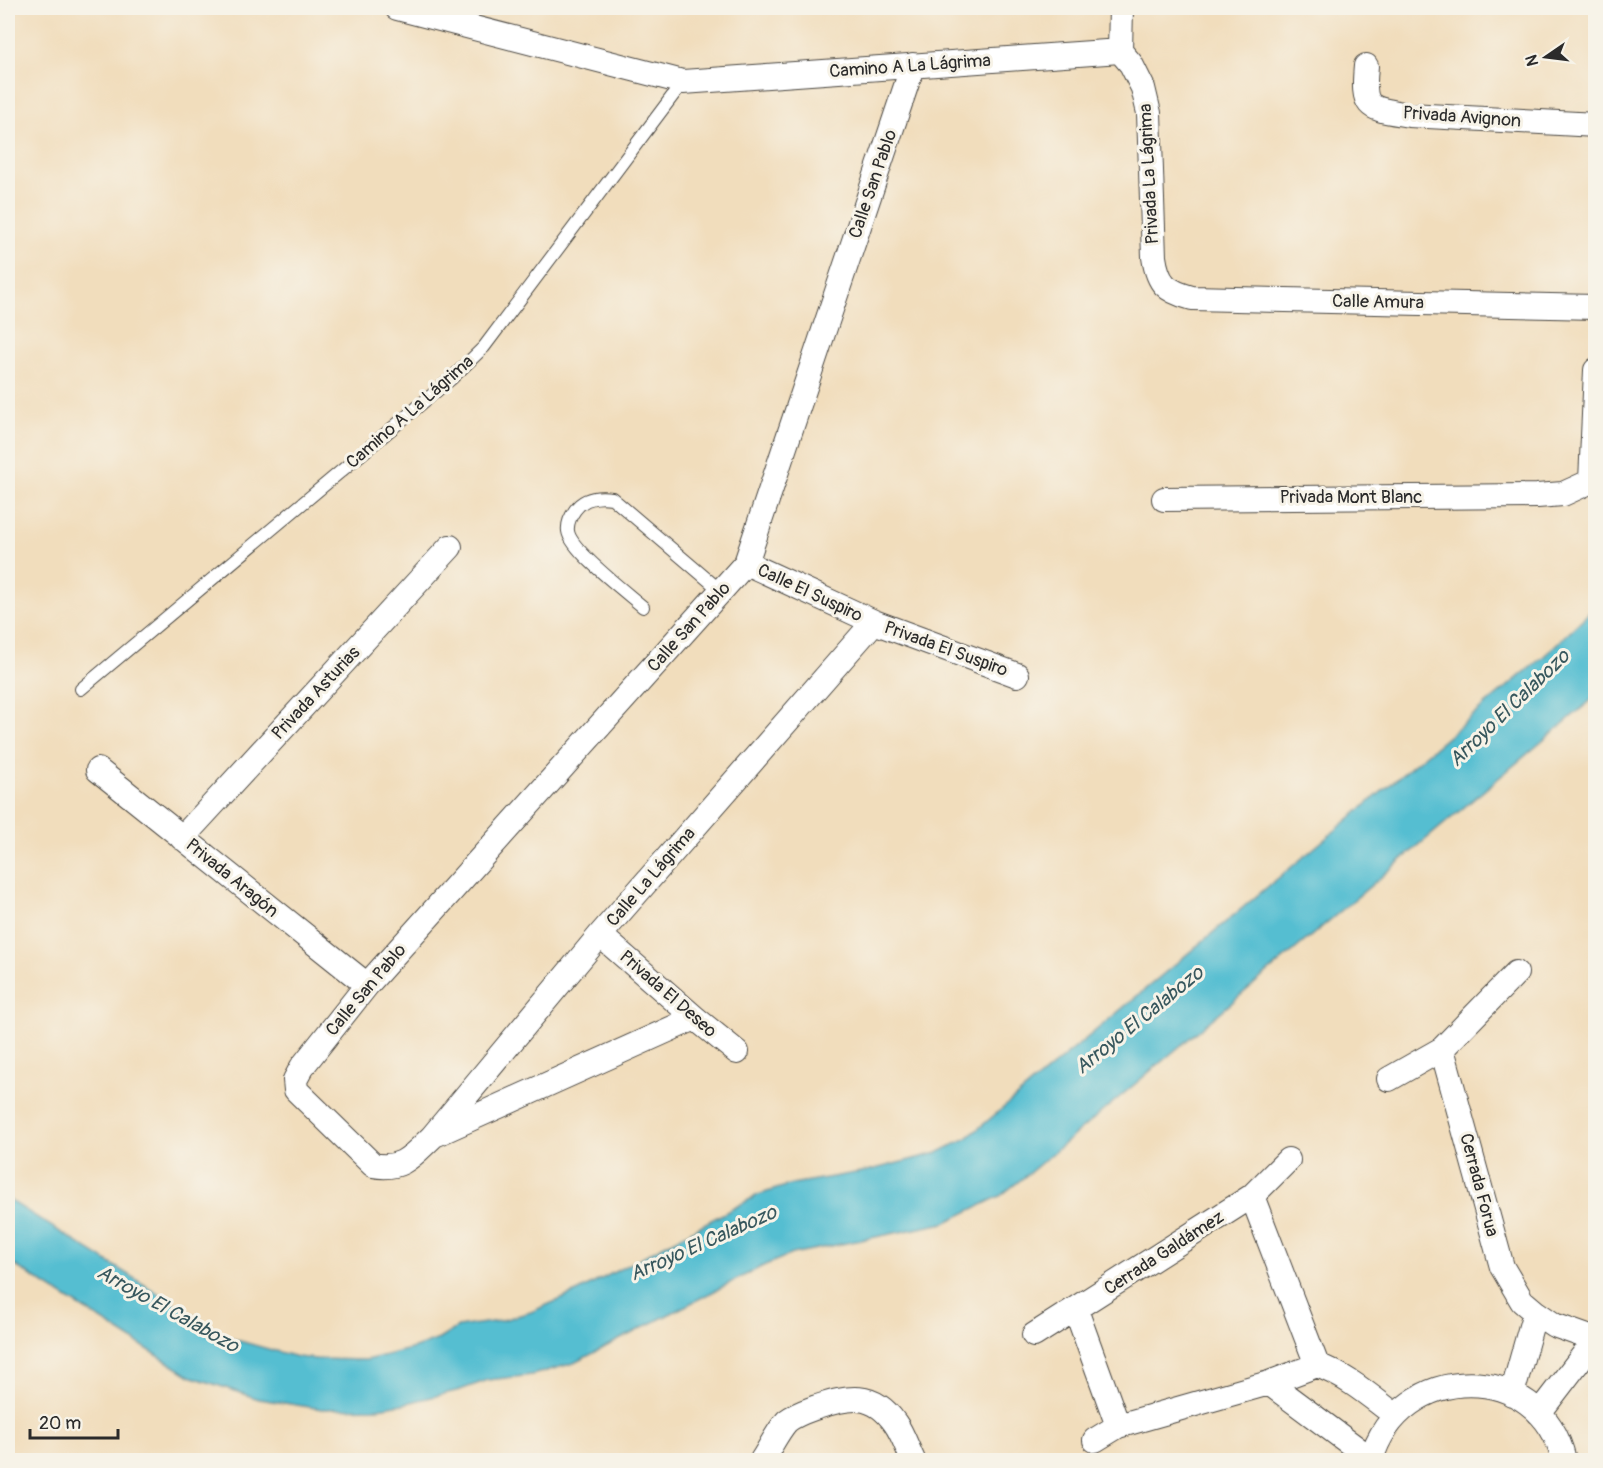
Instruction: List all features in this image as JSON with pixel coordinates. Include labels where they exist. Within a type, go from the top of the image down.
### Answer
[{"type":"street","name":"Camino A La Lágrima","points":[[397,8],[683,82],[913,65],[1125,58]]},
{"type":"street","points":[[1121,8],[1125,58]]},
{"type":"street","name":"Privada La Lágrima","points":[[1125,58],[1143,88],[1149,113],[1154,257],[1157,274],[1164,285]]},
{"type":"street","name":"Calle San Pablo","points":[[296,1090],[295,1080],[302,1067],[367,986],[746,563],[913,65]]},
{"type":"street","name":"Privada Avignon","points":[[1366,66],[1364,91],[1371,106],[1378,110],[1409,115],[1596,125]]},
{"type":"street","name":"Calle Amura","points":[[1164,285],[1173,293],[1192,298],[1596,307]]},
{"type":"street","points":[[1593,480],[1596,370]]},
{"type":"street","name":"Privada Mont Blanc","points":[[1164,499],[1537,496],[1563,494],[1593,480]]},
{"type":"street","name":"Privada Asturias","points":[[182,838],[450,547]]},
{"type":"street","name":"Calle El Suspiro","points":[[746,563],[874,622]]},
{"type":"street","name":"Privada El Suspiro","points":[[874,622],[1017,675]]},
{"type":"street","name":"Calle La Lágrima","points":[[296,1090],[373,1165],[384,1168],[397,1166],[409,1159],[432,1137],[600,935],[874,622]]},
{"type":"street","name":"Privada Aragón","points":[[98,770],[367,986]]},
{"type":"street","name":"Privada El Deseo","points":[[600,935],[737,1052]]},
{"type":"street","points":[[1389,1079],[1442,1049],[1516,973]]},
{"type":"street","name":"Calle La Lágrima","points":[[432,1137],[695,1018]]},
{"type":"street","name":"Cerrada Forua","points":[[1442,1049],[1502,1267],[1522,1301],[1534,1312]]},
{"type":"street","name":"Cerrada Galdámez","points":[[1034,1335],[1252,1196],[1288,1160]]},
{"type":"street","points":[[1252,1196],[1317,1365]]},
{"type":"street","points":[[1076,1310],[1119,1426]]},
{"type":"street","points":[[1512,1394],[1534,1312],[1554,1324],[1595,1340],[1539,1413]]},
{"type":"street","points":[[1095,1440],[1119,1426],[1269,1383],[1317,1365],[1334,1371],[1350,1381],[1395,1415]]},
{"type":"street","points":[[1269,1383],[1371,1460],[1381,1436],[1395,1415],[1414,1399],[1437,1388],[1462,1384],[1488,1386],[1512,1394],[1539,1413],[1554,1434],[1564,1461]]},
{"type":"street","points":[[762,1461],[779,1432],[797,1414],[839,1400],[853,1398],[867,1400],[884,1410],[895,1423],[913,1461]]},
{"type":"lane","name":"Camino A La Lágrima","points":[[81,689],[451,379],[484,347],[683,82]]},
{"type":"lane","points":[[643,607],[574,547],[568,533],[569,518],[579,505],[596,496],[612,498],[721,591]]},
{"type":"water","name":"Arroyo El Calabozo","points":[[1595,607],[1595,697],[1028,1174],[1000,1196],[944,1223],[792,1254],[765,1265],[574,1363],[532,1375],[488,1380],[460,1390],[377,1408],[322,1409],[259,1399],[190,1376],[8,1261],[8,1199],[229,1338],[297,1357],[366,1360],[415,1348],[439,1339],[458,1327],[499,1321],[531,1312],[579,1291],[758,1195],[792,1184],[867,1171],[937,1153],[967,1138],[1544,656]]}]
